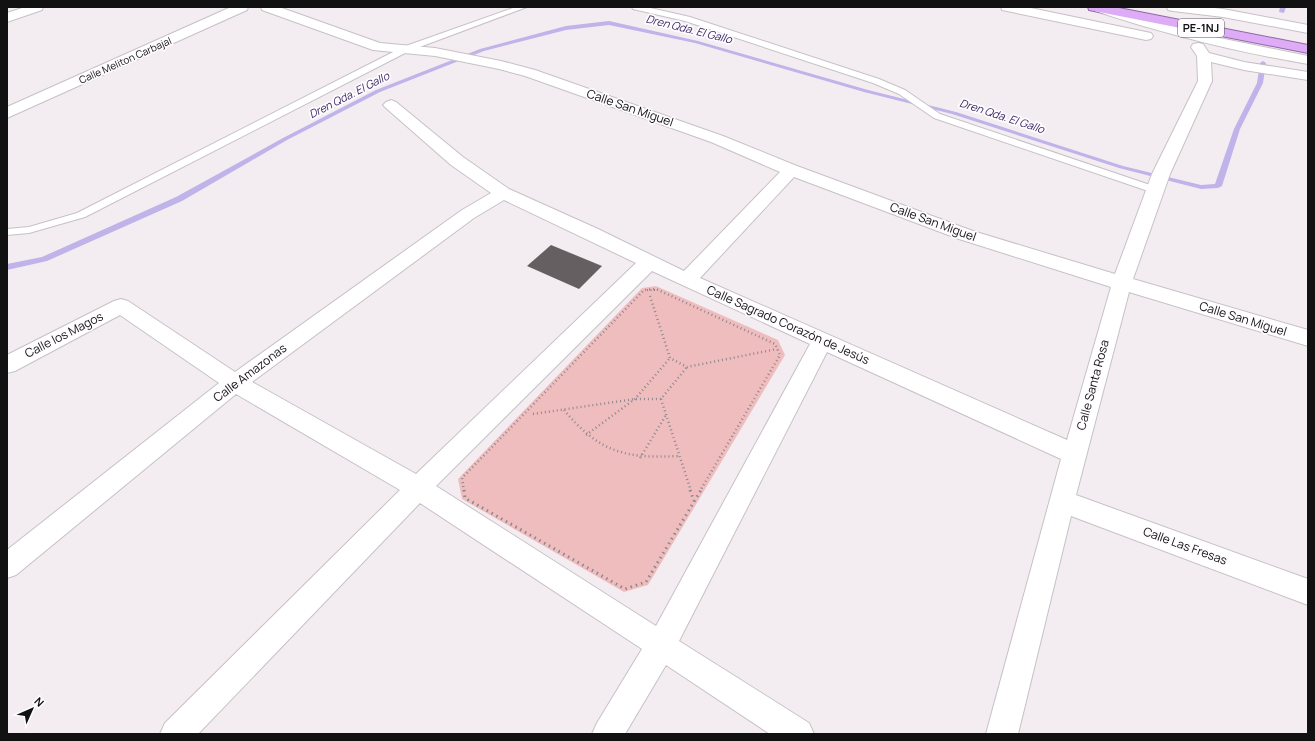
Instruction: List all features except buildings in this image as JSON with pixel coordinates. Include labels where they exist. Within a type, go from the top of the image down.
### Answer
[{"type":"highway","name":"PE-1NJ","points":[[1147,7],[1308,38]]},
{"type":"highway","name":"PE-1NJ","points":[[1097,8],[1308,49]]},
{"type":"street","points":[[7,18],[38,7]]},
{"type":"street","name":"Calle Meliton Carbajal","points":[[7,113],[242,7]]},
{"type":"street","name":"Calle San Miguel","points":[[268,7],[378,47],[435,52],[501,65],[566,85],[717,139],[791,170],[966,235],[1050,262],[1308,338]]},
{"type":"street","points":[[1007,7],[1197,46],[1308,60]]},
{"type":"street","points":[[1173,7],[1223,13],[1308,29]]},
{"type":"street","points":[[1097,8],[1146,23],[1244,66],[1308,76]]},
{"type":"street","name":"Calle Santa Rosa","points":[[1002,734],[1062,501],[1122,282],[1155,190],[1205,81],[1197,46]]},
{"type":"street","name":"Calle Sagrado Corazón de Jesús","points":[[391,105],[457,161],[503,193],[650,261],[687,280],[1075,454]]},
{"type":"street","points":[[687,280],[791,170]]},
{"type":"street","name":"Calle Amazonas","points":[[7,566],[235,383],[468,214],[503,193]]},
{"type":"street","points":[[176,734],[418,488],[650,261]]},
{"type":"street","name":"Calle los Magos","points":[[7,365],[121,306],[235,383]]},
{"type":"street","points":[[608,734],[661,646],[822,341]]},
{"type":"street","points":[[235,383],[418,488],[798,734]]},
{"type":"street","name":"Calle Las Fresas","points":[[1062,501],[1308,592]]},
{"type":"lane","points":[[7,232],[29,230],[81,215],[406,49],[522,7]]},
{"type":"lane","points":[[636,7],[687,19],[876,81],[902,92],[937,116],[1065,161],[1155,190]]},
{"type":"path","points":[[656,289],[768,340],[775,344],[777,349],[780,355],[646,582],[625,590],[465,498],[462,478],[644,290],[656,289]]},
{"type":"path","points":[[648,290],[670,358],[687,367],[777,349]]},
{"type":"path","points":[[586,435],[635,399],[670,358]]},
{"type":"path","points":[[661,399],[687,367]]},
{"type":"path","points":[[523,416],[635,399],[661,399]]},
{"type":"path","points":[[661,399],[694,501]]},
{"type":"path","points":[[564,410],[574,424],[586,435],[604,446],[622,454],[640,458],[656,459],[679,456]]},
{"type":"path","points":[[640,458],[666,415]]},
{"type":"shaded area","points":[[656,286],[778,340],[785,355],[648,585],[624,592],[462,499],[458,479],[642,288]]},
{"type":"waterway","name":"Dren Qda. El Gallo","points":[[1282,12],[1283,7]]},
{"type":"waterway","name":"Dren Qda. El Gallo","points":[[7,267],[44,259],[179,199],[285,139],[378,91],[482,50],[566,28],[609,23],[696,42],[866,91],[954,113],[1121,167],[1201,187],[1218,186],[1237,129],[1260,83],[1263,63]]}]
